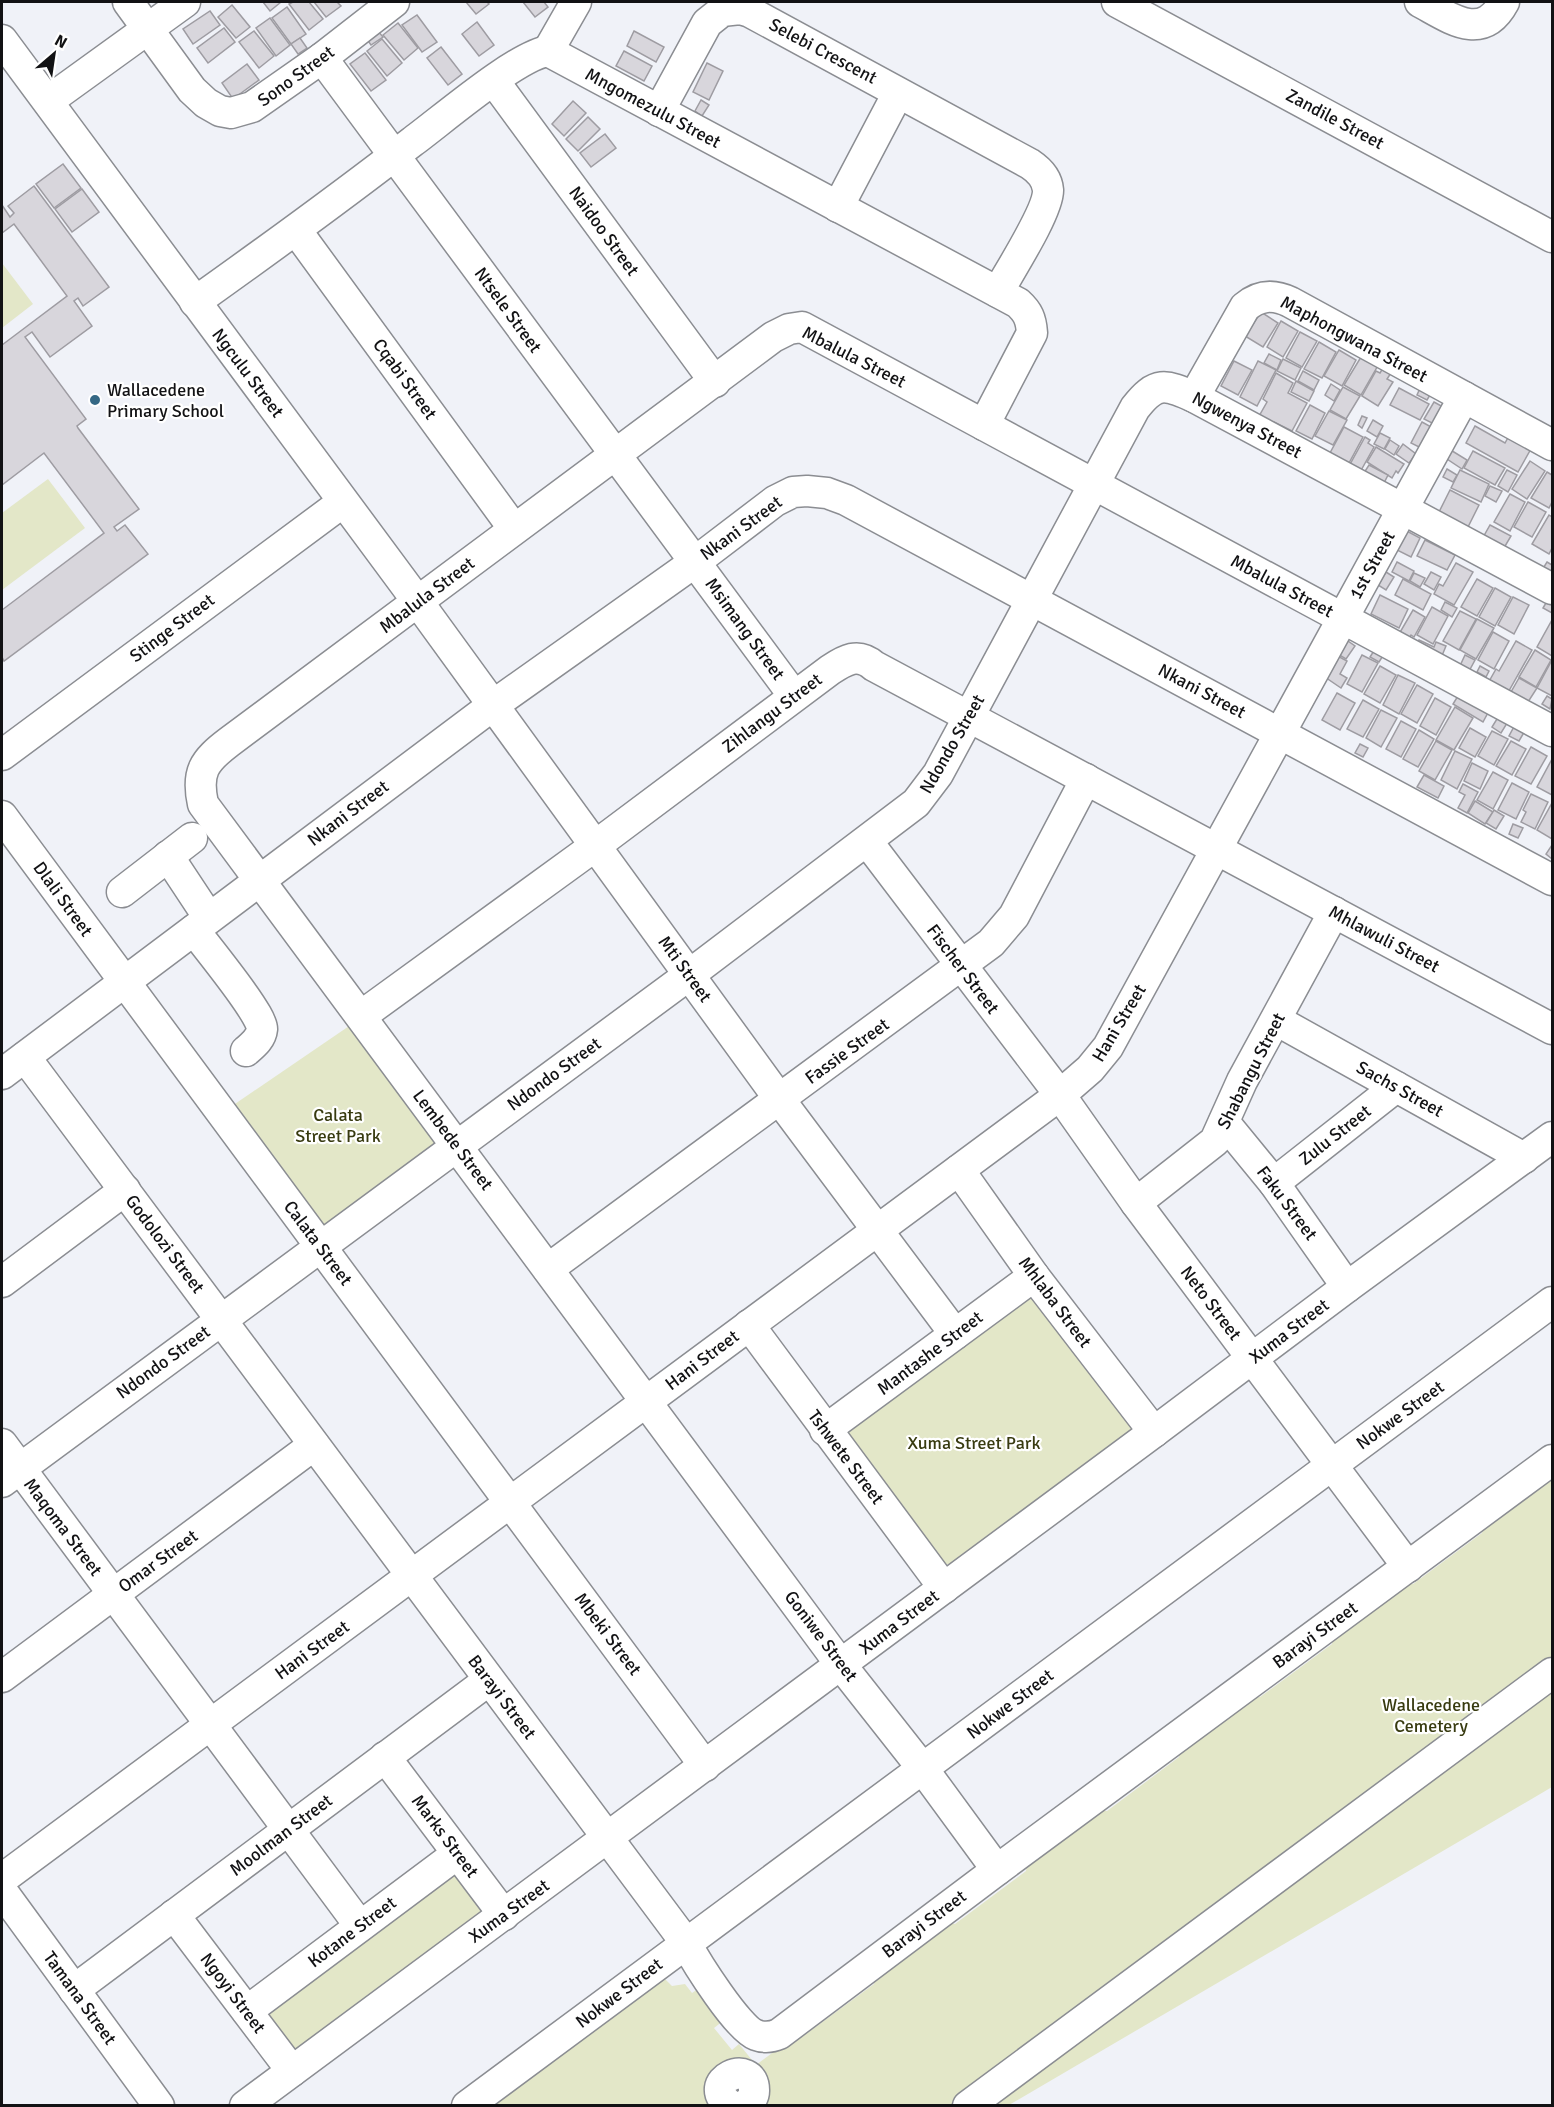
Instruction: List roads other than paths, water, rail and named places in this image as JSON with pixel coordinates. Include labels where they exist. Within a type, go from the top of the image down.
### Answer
[{"type":"street","name":"Sono Street","points":[[129,2],[192,90],[206,103],[220,111],[231,113],[252,107],[322,58],[394,2]]},
{"type":"street","points":[[48,100],[185,2]]},
{"type":"street","points":[[195,302],[296,230],[494,81],[529,57],[548,51],[576,2]]},
{"type":"street","name":"Zandile Street","points":[[1117,2],[1552,237]]},
{"type":"street","points":[[1420,2],[1455,20],[1471,25],[1488,21],[1504,2]]},
{"type":"street","name":"Selebi Crescent","points":[[659,111],[707,22],[722,11],[731,9],[750,12],[1036,168],[1048,188],[1045,206],[998,292]]},
{"type":"street","name":"Ngculu Street","points":[[2,40],[418,602],[492,706]]},
{"type":"street","name":"Mngomezulu Street","points":[[548,51],[1018,303],[1027,311],[1031,319],[1032,333],[984,425]]},
{"type":"street","name":"Ntsele Street","points":[[322,58],[695,562]]},
{"type":"street","name":"Naidoo Street","points":[[494,81],[715,382]]},
{"type":"street","name":"Selebi Crescent","points":[[838,207],[898,93]]},
{"type":"street","name":"Cqabi Street","points":[[296,230],[514,529]]},
{"type":"street","name":"Maphongwana Street","points":[[1194,397],[1245,307],[1257,298],[1274,296],[1290,302],[1552,445]]},
{"type":"street","name":"Mbalula Street","points":[[259,879],[203,804],[199,787],[205,765],[212,755],[773,337],[789,328],[802,327],[1552,731]]},
{"type":"street","name":"Ngwenya Street","points":[[1032,600],[1135,408],[1147,393],[1172,387],[1552,589]]},
{"type":"street","name":"1st Street","points":[[1280,733],[1464,397]]},
{"type":"street","name":"Nkani Street","points":[[2,1074],[492,706],[695,562],[775,501],[793,492],[827,493],[846,500],[1552,879]]},
{"type":"street","name":"Stinge Street","points":[[2,755],[344,502]]},
{"type":"street","name":"Msimang Street","points":[[695,562],[794,696]]},
{"type":"street","name":"Ndondo Street","points":[[10,1475],[689,975],[916,803],[927,791],[1032,600]]},
{"type":"street","name":"Zihlangu Street","points":[[361,1016],[844,661],[866,659],[874,666],[1216,849]]},
{"type":"street","name":"Mti Street","points":[[492,706],[780,1100],[956,1334]]},
{"type":"street","name":"Hani Street","points":[[2,1879],[1060,1095],[1090,1069],[1108,1047],[1280,733]]},
{"type":"street","name":"Fassie Street","points":[[548,1269],[992,943],[1014,916],[1086,779]]},
{"type":"street","name":"Dlali Street","points":[[2,816],[125,983]]},
{"type":"street","points":[[122,892],[192,838]]},
{"type":"street","name":"Fischer Street","points":[[867,841],[1060,1095]]},
{"type":"street","name":"Mhlawuli Street","points":[[1216,849],[1552,1029]]},
{"type":"street","points":[[168,856],[201,924],[261,1022],[262,1030],[257,1041],[246,1051]]},
{"type":"street","name":"Lembede Street","points":[[259,879],[647,1401]]},
{"type":"street","name":"Shabangu Street","points":[[1136,1203],[1215,1141],[1242,1081],[1334,912]]},
{"type":"street","name":"Calata Street","points":[[125,983],[510,1503]]},
{"type":"street","name":"Sachs Street","points":[[1276,1020],[1524,1158]]},
{"type":"street","name":"Godolozi Street","points":[[26,1057],[411,1576]]},
{"type":"street","name":"Zulu Street","points":[[1274,1183],[1396,1087]]},
{"type":"street","name":"Neto Street","points":[[1060,1095],[1136,1203],[1408,1567]]},
{"type":"street","name":"Faku Street","points":[[1224,1122],[1274,1183],[1347,1287]]},
{"type":"street","name":"Xuma Street","points":[[245,2106],[1552,1137]]},
{"type":"street","name":"Mhlaba Street","points":[[959,1170],[1034,1275],[1154,1432]]},
{"type":"street","points":[[2,1282],[125,1190]]},
{"type":"street","name":"Mantashe Street","points":[[825,1430],[1034,1275]]},
{"type":"street","name":"Nokwe Street","points":[[467,2106],[1552,1302]]},
{"type":"street","name":"Tshwete Street","points":[[749,1325],[944,1588]]},
{"type":"street","name":"Goniwe Street","points":[[647,1401],[841,1665],[923,1769],[997,1870]]},
{"type":"street","name":"Maqoma Street","points":[[2,1444],[10,1475],[113,1594],[360,1926]]},
{"type":"street","name":"Omar Street","points":[[2,1677],[314,1445]]},
{"type":"street","name":"Barayi Street","points":[[411,1576],[686,1943],[697,1963],[743,2026],[757,2036],[772,2036],[785,2029],[1552,1460]]},
{"type":"street","name":"Mbeki Street","points":[[510,1503],[705,1766]]},
{"type":"street","points":[[968,2106],[1552,1673]]},
{"type":"street","name":"Moolman Street","points":[[74,1990],[489,1680]]},
{"type":"street","name":"Marks Street","points":[[386,1757],[504,1915]]},
{"type":"street","name":"Kotane Street","points":[[246,2011],[457,1854]]},
{"type":"street","name":"Tamana Street","points":[[2,1891],[159,2106]]},
{"type":"street","name":"Ngoyi Street","points":[[174,1915],[292,2071]]},
{"type":"place","name":"Wallacedene Primary School","points":[[95,400]]},
{"type":"park label","name":"Calata Street Park","points":[[338,1125]]},
{"type":"park label","name":"Xuma Street Park","points":[[974,1443]]},
{"type":"park label","name":"Wallacedene Cemetery","points":[[1431,1715]]}]
